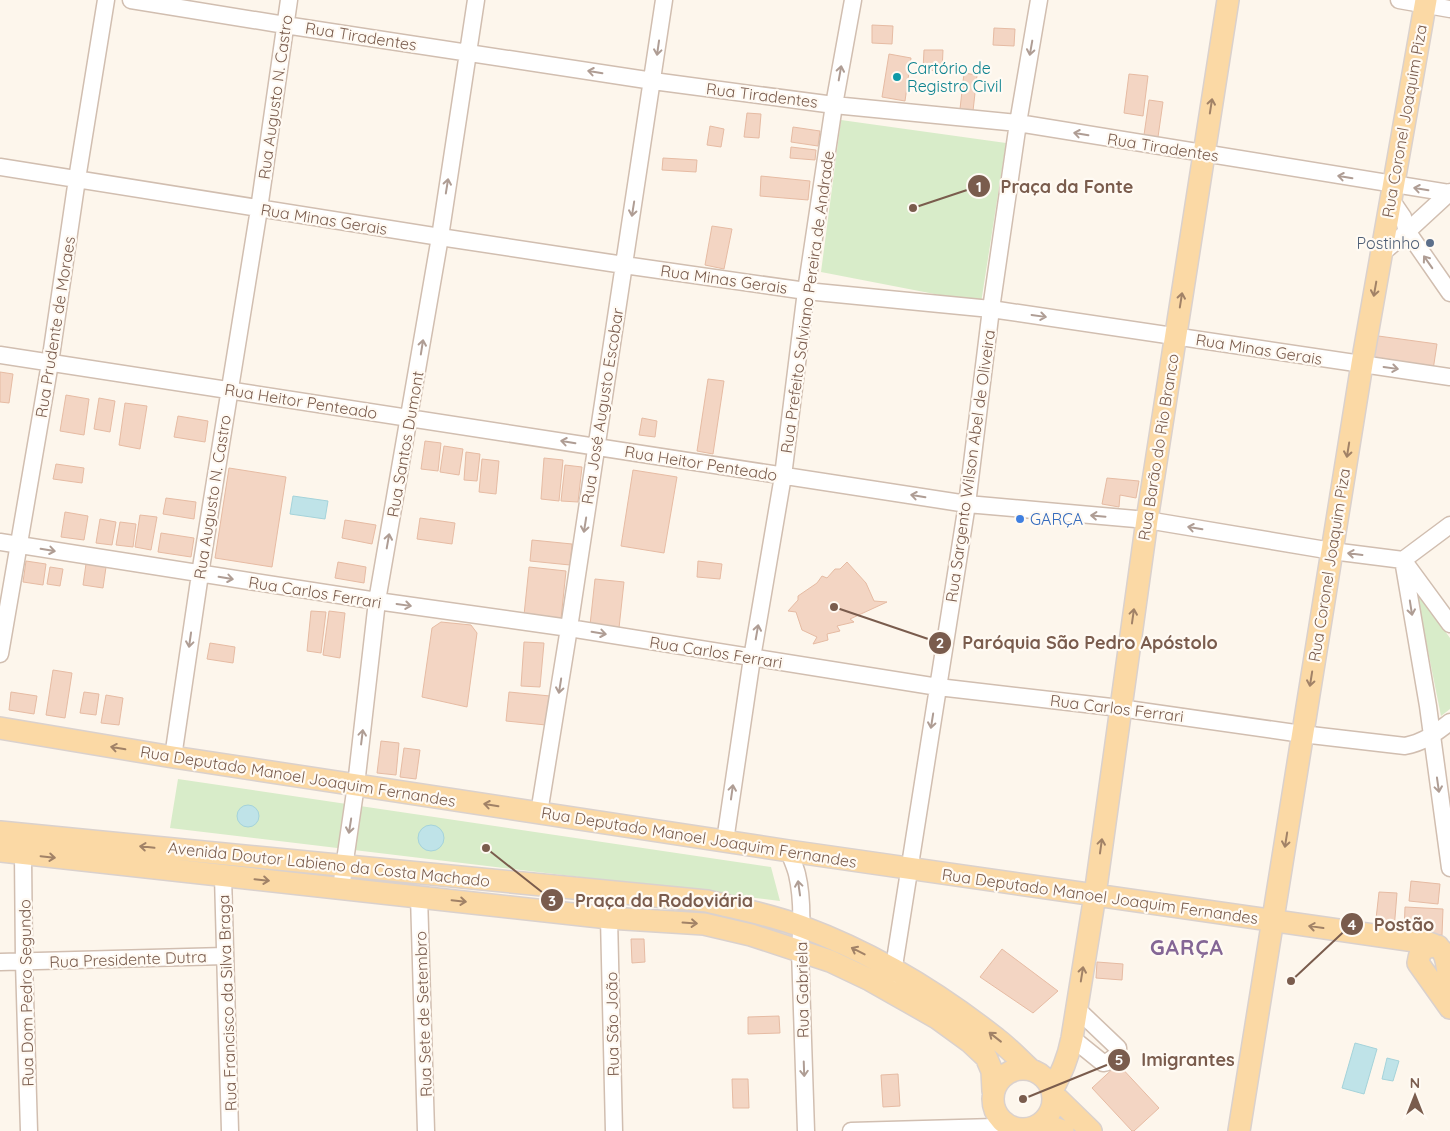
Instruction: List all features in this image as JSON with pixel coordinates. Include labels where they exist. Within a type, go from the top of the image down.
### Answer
[{"type":"main road","name":"Rua Barão do Rio Branco","points":[[1052,1092],[1068,1057],[1072,1038],[1095,895],[1147,520],[1228,0]]},
{"type":"main road","name":"Rua Coronel Joaquim Piza","points":[[1238,1131],[1362,364],[1425,2]]},
{"type":"main road","name":"Rua Deputado Manoel Joaquim Fernandes","points":[[0,728],[174,757],[788,851],[1399,939],[1446,950]]},
{"type":"main road","name":"Avenida Doutor Labieno da Costa Machado","points":[[0,832],[708,901],[802,926],[841,942],[908,977],[964,1014],[998,1040],[1031,1070]]},
{"type":"main road","name":"Avenida Doutor Labieno da Costa Machado","points":[[0,852],[609,918],[704,924],[751,935],[830,961],[889,990],[937,1018],[970,1042],[986,1057],[992,1071],[993,1091]]},
{"type":"main road","points":[[1450,983],[1446,950],[1424,948],[1419,954],[1418,963],[1450,1008]]},
{"type":"main road","points":[[1063,1131],[1051,1127],[1024,1130],[998,1124],[992,1103],[993,1091],[997,1082],[1012,1070],[1022,1069],[1037,1072],[1046,1080],[1052,1092],[1091,1131]]},
{"type":"main road","points":[[1034,1128],[1043,1122],[1049,1114],[1053,1104],[1052,1092]]},
{"type":"street","name":"Rua Prudente de Moraes","points":[[0,654],[50,363],[106,0]]},
{"type":"street","name":"Rua Tiradentes","points":[[131,0],[653,81],[834,105],[1018,124],[1204,154],[1392,191],[1450,193]]},
{"type":"street","name":"Rua Augusto N. Castro","points":[[174,757],[200,574],[259,208],[289,0]]},
{"type":"street","name":"Rua Santos Dumont","points":[[341,888],[356,785],[378,602],[440,237],[476,0]]},
{"type":"street","name":"Rua José Augusto Escobar","points":[[539,813],[569,628],[664,0]]},
{"type":"street","name":"Rua Prefeito Salviano Pereira de Andrade","points":[[725,841],[752,658],[783,476],[806,291],[834,105],[853,0]]},
{"type":"street","name":"Rua Sargento Wilson Abel de Oliveira","points":[[889,990],[894,970],[967,504],[991,309],[1018,124],[1039,0]]},
{"type":"street","points":[[1399,0],[1425,2],[1450,9]]},
{"type":"street","name":"Rua Minas Gerais","points":[[0,167],[624,265],[806,291],[991,309],[1450,377]]},
{"type":"street","points":[[1392,191],[1407,231],[1450,293]]},
{"type":"street","points":[[1382,253],[1450,193]]},
{"type":"street","name":"Rua Heitor Penteado","points":[[0,355],[967,504],[1147,520],[1332,551],[1403,560]]},
{"type":"street","points":[[1403,560],[1450,525]]},
{"type":"street","name":"Rua Carlos Ferrari","points":[[0,542],[378,602],[569,628],[938,687],[1120,708],[1302,734],[1405,746],[1416,744],[1432,736],[1450,722]]},
{"type":"street","points":[[1403,560],[1450,624]]},
{"type":"street","points":[[1403,560],[1432,736],[1450,868]]},
{"type":"street","name":"Rua Gabriela","points":[[788,851],[797,873],[802,926],[800,950],[806,1131]]},
{"type":"street","name":"Rua Dom Pedro Segundo","points":[[23,854],[29,1131]]},
{"type":"street","name":"Rua Francisco da Silva Braga","points":[[223,876],[230,1131]]},
{"type":"street","name":"Rua Sete de Setembro","points":[[419,896],[426,1131]]},
{"type":"street","name":"Rua São João","points":[[609,918],[614,1131]]},
{"type":"street","name":"Rua Presidente Dutra","points":[[0,962],[225,956]]},
{"type":"street","points":[[1072,1038],[1103,1063],[1108,1062],[1118,1051],[1118,1048],[1076,1008]]},
{"type":"street","points":[[851,1131],[998,1124]]},
{"type":"green space","points":[[841,120],[1006,143],[981,303],[821,272]]},
{"type":"green space","points":[[1416,591],[1450,638],[1450,709],[1441,716]]},
{"type":"green space","points":[[178,779],[771,867],[780,901],[170,828]]},
{"type":"water","points":[[293,496],[328,501],[325,519],[290,514]]},
{"type":"water","points":[[248,805],[256,808],[259,816],[256,824],[248,827],[240,824],[237,816],[240,808]]},
{"type":"water","points":[[431,825],[440,829],[444,838],[440,847],[431,851],[422,847],[418,838],[422,829]]},
{"type":"water","points":[[1355,1043],[1377,1049],[1364,1094],[1342,1088]]},
{"type":"water","points":[[1387,1058],[1399,1061],[1393,1081],[1382,1079]]},
{"type":"building","points":[[872,25],[893,26],[892,44],[872,43]]},
{"type":"building","points":[[994,28],[1015,29],[1014,46],[993,45]]},
{"type":"building","points":[[924,50],[943,50],[942,71],[923,70]]},
{"type":"building","name":"Cartório de Registro Civil","points":[[889,54],[911,58],[905,101],[882,97]]},
{"type":"building","points":[[964,73],[977,75],[973,111],[960,109]]},
{"type":"building","points":[[1129,74],[1148,76],[1143,116],[1124,113]]},
{"type":"building","points":[[1149,100],[1163,102],[1158,137],[1144,135]]},
{"type":"building","points":[[747,113],[761,114],[759,138],[744,137]]},
{"type":"building","points":[[710,126],[724,129],[721,147],[707,145]]},
{"type":"building","points":[[793,127],[820,131],[818,146],[791,142]]},
{"type":"building","points":[[791,147],[816,150],[815,160],[790,158]]},
{"type":"building","points":[[663,158],[697,160],[696,172],[662,170]]},
{"type":"building","points":[[761,176],[810,181],[808,200],[760,196]]},
{"type":"building","points":[[712,226],[732,229],[724,269],[705,265]]},
{"type":"building","points":[[1371,335],[1437,344],[1433,370],[1366,361]]},
{"type":"building","points":[[0,372],[13,374],[9,403],[0,402]]},
{"type":"building","points":[[708,379],[724,381],[713,454],[697,451]]},
{"type":"building","points":[[66,395],[89,399],[84,435],[60,431]]},
{"type":"building","points":[[99,398],[115,401],[110,432],[94,429]]},
{"type":"building","points":[[125,403],[147,406],[140,449],[119,445]]},
{"type":"building","points":[[178,416],[208,421],[205,442],[174,437]]},
{"type":"building","points":[[642,418],[657,421],[655,437],[639,435]]},
{"type":"building","points":[[425,441],[441,443],[438,471],[421,469]]},
{"type":"building","points":[[444,446],[463,449],[459,475],[440,472]]},
{"type":"building","points":[[466,452],[480,454],[477,481],[464,480]]},
{"type":"building","points":[[544,458],[563,460],[559,501],[541,499]]},
{"type":"building","points":[[482,459],[499,461],[496,494],[479,492]]},
{"type":"building","points":[[56,464],[84,468],[82,483],[53,479]]},
{"type":"building","points":[[565,465],[582,467],[578,502],[561,501]]},
{"type":"building","points":[[229,468],[286,477],[272,567],[215,558]]},
{"type":"building","points":[[633,470],[677,477],[664,553],[621,546]]},
{"type":"building","points":[[1107,478],[1139,481],[1136,498],[1120,495],[1119,507],[1102,504]]},
{"type":"building","points":[[166,498],[196,502],[194,519],[163,514]]},
{"type":"building","points":[[65,512],[88,516],[84,540],[61,537]]},
{"type":"building","points":[[140,515],[157,517],[151,550],[135,547]]},
{"type":"building","points":[[420,518],[455,523],[452,544],[417,539]]},
{"type":"building","points":[[100,519],[116,522],[112,545],[96,543]]},
{"type":"building","points":[[345,520],[376,525],[372,544],[342,538]]},
{"type":"building","points":[[120,522],[136,524],[133,547],[116,545]]},
{"type":"building","points":[[161,533],[194,538],[191,557],[158,552]]},
{"type":"building","points":[[532,540],[572,544],[570,565],[530,561]]},
{"type":"building","points":[[26,561],[46,564],[43,585],[23,582]]},
{"type":"building","points":[[698,561],[722,564],[720,579],[697,577]]},
{"type":"building","points":[[338,562],[366,567],[364,583],[335,578]]},
{"type":"building","points":[[847,562],[866,583],[874,601],[887,602],[850,619],[854,622],[837,626],[840,631],[827,634],[828,640],[813,644],[817,637],[802,630],[796,612],[788,611],[798,600],[798,596],[817,583],[822,576],[827,578],[835,569],[840,569]]},
{"type":"building","points":[[86,564],[106,567],[103,588],[83,585]]},
{"type":"building","points":[[50,567],[63,569],[60,586],[47,584]]},
{"type":"building","points":[[529,567],[566,571],[561,619],[524,615]]},
{"type":"building","points":[[595,579],[624,582],[619,628],[590,625]]},
{"type":"building","points":[[311,611],[326,612],[321,653],[307,651]]},
{"type":"building","points":[[329,611],[345,613],[340,658],[323,655]]},
{"type":"building","points":[[441,622],[471,625],[477,633],[467,707],[422,697],[432,628]]},
{"type":"building","points":[[524,642],[544,643],[540,687],[521,686]]},
{"type":"building","points":[[210,643],[235,647],[233,663],[207,659]]},
{"type":"building","points":[[53,670],[72,673],[65,718],[46,715]]},
{"type":"building","points":[[11,692],[37,696],[34,714],[9,710]]},
{"type":"building","points":[[84,692],[99,694],[96,715],[80,713]]},
{"type":"building","points":[[509,692],[550,696],[546,725],[506,721]]},
{"type":"building","points":[[106,695],[123,698],[119,725],[101,723]]},
{"type":"building","points":[[381,741],[399,743],[396,775],[377,773]]},
{"type":"building","points":[[404,748],[420,750],[416,779],[400,777]]},
{"type":"building","points":[[1411,881],[1440,884],[1438,904],[1409,901]]},
{"type":"building","points":[[1379,892],[1397,893],[1394,930],[1375,928]]},
{"type":"building","points":[[1405,907],[1443,909],[1442,935],[1404,933]]},
{"type":"building","points":[[631,939],[644,939],[645,962],[632,963]]},
{"type":"building","points":[[1002,949],[1058,991],[1033,1013],[980,977]]},
{"type":"building","points":[[1097,962],[1123,964],[1122,980],[1096,978]]},
{"type":"building","points":[[779,1016],[780,1033],[748,1034],[748,1017]]},
{"type":"building","points":[[1118,1064],[1159,1108],[1134,1131],[1092,1088]]},
{"type":"building","points":[[898,1074],[900,1106],[883,1107],[881,1075]]},
{"type":"building","points":[[732,1079],[748,1079],[749,1108],[733,1108]]},
{"type":"place","name":"Cartório de Registro Civil","points":[[897,77]]},
{"type":"place","name":"Praça da Fonte","points":[[913,208]]},
{"type":"place","name":"Postinho","points":[[1430,243]]},
{"type":"place","name":"GARÇA","points":[[1020,519]]},
{"type":"place","name":"Paróquia São Pedro Apóstolo","points":[[834,607]]},
{"type":"place","name":"Praça da Rodoviária","points":[[486,848]]},
{"type":"place","name":"Postão","points":[[1291,981]]},
{"type":"place","name":"Imigrantes","points":[[1023,1099]]},
{"type":"district","name":"GARÇA","points":[[1187,948]]}]
